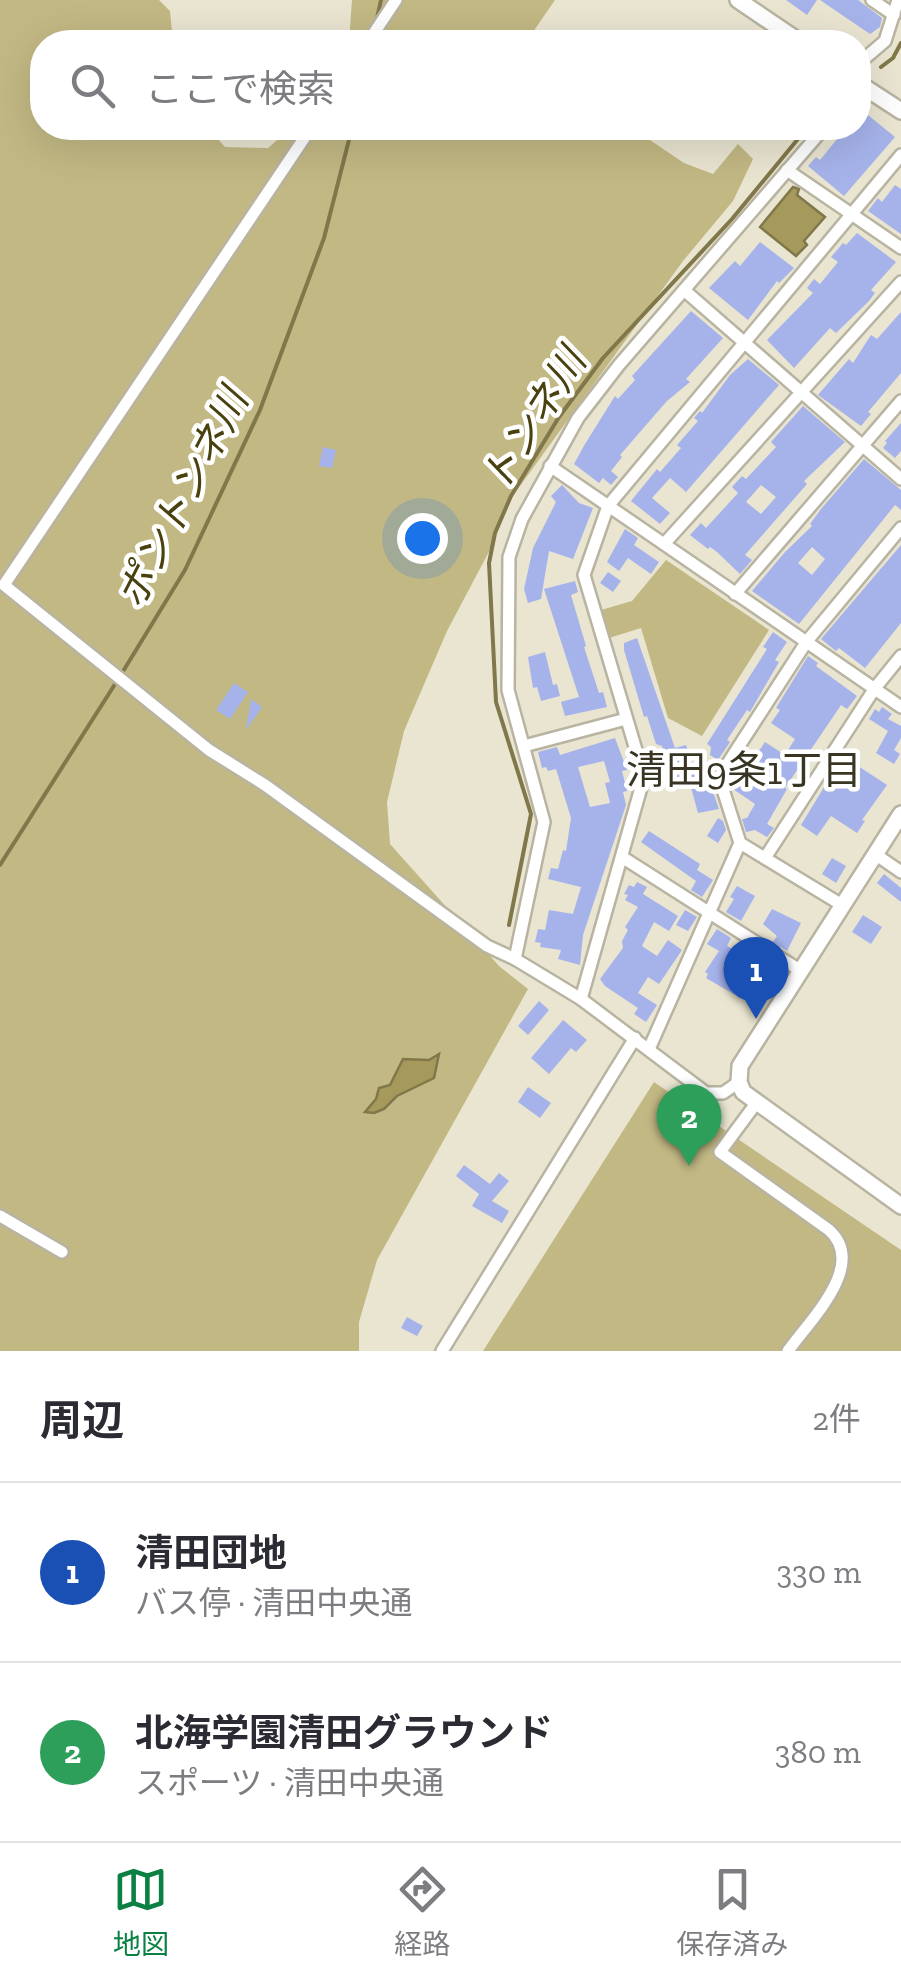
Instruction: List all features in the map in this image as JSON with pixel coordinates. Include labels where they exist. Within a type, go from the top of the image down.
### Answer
[{"type":"street","points":[[376,30],[396,0]]},
{"type":"street","points":[[738,0],[782,30]]},
{"type":"street","points":[[872,0],[894,15]]},
{"type":"street","points":[[871,53],[885,41],[898,0]]},
{"type":"street","points":[[871,92],[901,111]]},
{"type":"street","points":[[303,140],[4,585],[209,750],[488,946],[581,1000],[706,1093],[746,1092],[901,1206]]},
{"type":"street","points":[[514,959],[544,822],[508,690],[509,557],[522,519],[588,405],[813,140]]},
{"type":"street","points":[[581,1000],[644,777],[584,575],[608,506],[901,155]]},
{"type":"street","points":[[787,170],[901,248]]},
{"type":"street","points":[[664,544],[901,282]]},
{"type":"street","points":[[684,290],[901,478]]},
{"type":"street","points":[[734,594],[901,401]]},
{"type":"street","points":[[550,466],[901,707]]},
{"type":"street","points":[[842,905],[740,843],[719,777],[807,640],[901,528]]},
{"type":"street","points":[[764,858],[874,688],[901,656]]},
{"type":"street","points":[[524,746],[626,719]]},
{"type":"street","points":[[788,1351],[836,1284],[843,1268],[838,1238],[720,1152],[746,1092],[740,1066],[901,814]]},
{"type":"street","points":[[649,1049],[740,843]]},
{"type":"street","points":[[875,854],[901,872]]},
{"type":"street","points":[[622,857],[801,971]]},
{"type":"street","points":[[442,1351],[635,1038]]},
{"type":"street","points":[[0,1216],[62,1252]]},
{"type":"shaded area","points":[[0,0],[159,0],[170,11],[172,30],[30,30],[30,140],[219,140],[225,147],[268,148],[277,140],[650,140],[684,163],[713,174],[738,144],[753,159],[733,201],[683,261],[504,508],[492,546],[447,631],[404,731],[387,802],[390,844],[499,966],[528,989],[377,1260],[359,1322],[359,1351],[0,1351]]},
{"type":"shaded area","points":[[352,0],[555,0],[534,30],[350,30]]},
{"type":"shaded area","points":[[793,187],[799,189],[797,195],[825,217],[796,256],[760,227]]},
{"type":"shaded area","points":[[666,560],[769,630],[702,736],[668,718],[641,628],[609,638],[601,610],[632,601]]},
{"type":"shaded area","points":[[439,1054],[434,1078],[397,1096],[384,1109],[365,1112],[379,1088],[390,1085],[403,1059],[429,1060]]},
{"type":"shaded area","points":[[654,1082],[901,1250],[901,1351],[483,1351]]},
{"type":"building","points":[[786,0],[817,0],[807,15]]},
{"type":"building","points":[[820,0],[858,0],[882,18],[880,27],[871,33]]},
{"type":"building","points":[[871,118],[895,137],[844,196],[808,166],[816,157],[820,160],[836,140],[871,140]]},
{"type":"building","points":[[895,185],[901,189],[901,234],[868,211],[878,198],[882,202]]},
{"type":"building","points":[[857,233],[896,262],[871,290],[875,293],[869,301],[836,333],[830,328],[794,368],[767,340],[813,293],[807,288],[814,279],[820,284],[838,262],[831,257]]},
{"type":"building","points":[[760,242],[794,268],[777,281],[748,320],[709,288],[735,261],[740,266]]},
{"type":"building","points":[[691,311],[723,338],[686,379],[690,382],[667,401],[620,455],[611,471],[618,477],[611,485],[603,478],[599,483],[574,464],[615,396],[618,399],[635,380],[632,376]]},
{"type":"building","points":[[901,312],[901,373],[861,426],[818,395],[849,359],[853,363],[871,335],[877,339]]},
{"type":"building","points":[[748,359],[779,385],[686,492],[670,478],[652,498],[670,513],[660,524],[631,501],[657,469],[660,472],[681,448],[677,445],[698,421],[694,418]]},
{"type":"building","points":[[803,406],[845,442],[804,481],[807,484],[745,555],[752,560],[740,574],[717,552],[690,535],[701,523],[706,528],[738,493],[732,487],[742,476],[746,479],[776,447],[771,442]],"holes":[[[761,485],[776,497],[761,514],[746,502]]]},
{"type":"building","points":[[901,423],[901,451],[895,458],[883,448]]},
{"type":"building","points":[[323,447],[336,450],[332,468],[319,466]]},
{"type":"building","points":[[864,459],[901,490],[901,510],[895,505],[799,624],[752,591],[812,526],[821,509]],"holes":[[[812,547],[825,559],[812,575],[798,563]]]},
{"type":"building","points":[[562,485],[579,503],[593,508],[573,559],[549,551],[541,599],[528,603],[524,589],[533,548],[556,502],[551,496]]},
{"type":"building","points":[[625,529],[638,538],[634,545],[659,562],[651,574],[628,558],[619,571],[607,562]]},
{"type":"building","points":[[901,545],[901,623],[865,668],[821,639]]},
{"type":"building","points":[[608,572],[621,581],[613,592],[600,583]]},
{"type":"building","points":[[575,581],[578,592],[571,595],[584,647],[607,707],[565,716],[561,702],[579,697],[544,589]]},
{"type":"building","points":[[773,632],[787,642],[775,660],[779,662],[718,760],[710,755],[711,747],[707,744],[767,649],[763,647]]},
{"type":"building","points":[[637,638],[675,748],[686,745],[695,770],[702,760],[719,809],[698,813],[690,784],[673,789],[662,746],[656,744],[647,716],[644,717],[624,650],[624,643]]},
{"type":"building","points":[[545,652],[553,685],[557,684],[560,696],[541,701],[537,687],[533,688],[528,657]]},
{"type":"building","points":[[808,656],[857,696],[847,709],[841,705],[785,788],[767,824],[774,828],[767,837],[755,830],[746,832],[742,819],[747,818],[755,804],[733,789],[746,770],[739,766],[745,757],[752,761],[765,742],[785,755],[795,739],[771,723]]},
{"type":"building","points":[[234,683],[248,692],[230,719],[216,710]]},
{"type":"building","points":[[251,699],[262,707],[246,730]]},
{"type":"building","points":[[882,707],[892,714],[888,719],[901,726],[901,738],[894,750],[900,754],[894,764],[876,753],[888,731],[869,719],[875,709],[879,712]]},
{"type":"building","points":[[615,738],[627,770],[622,771],[626,805],[583,935],[580,965],[558,959],[561,950],[540,947],[541,943],[535,942],[538,929],[545,930],[549,910],[573,914],[581,887],[548,879],[551,868],[558,869],[563,850],[566,851],[571,818],[556,769],[542,768],[538,752],[557,747],[560,755]],"holes":[[[604,761],[610,782],[605,783],[610,803],[590,807],[578,767]]]},
{"type":"building","points":[[843,756],[887,785],[857,833],[831,816],[817,836],[801,825]]},
{"type":"building","points":[[718,818],[726,830],[718,843],[707,836]]},
{"type":"building","points":[[649,831],[700,864],[697,870],[713,880],[702,897],[691,890],[696,881],[641,842]]},
{"type":"building","points":[[832,858],[846,866],[836,883],[822,874]]},
{"type":"building","points":[[884,874],[901,888],[901,902],[877,883]]},
{"type":"building","points":[[637,882],[647,887],[643,894],[678,916],[669,931],[654,922],[642,946],[657,956],[668,940],[682,950],[659,984],[648,977],[638,993],[657,1005],[646,1022],[634,1014],[638,1008],[600,979],[623,948],[628,930],[625,927],[638,907],[625,900],[628,895],[624,894],[629,885],[634,887]]},
{"type":"building","points":[[737,886],[755,896],[741,921],[726,912]]},
{"type":"building","points":[[772,909],[801,923],[787,951],[773,942],[777,936],[763,924]]},
{"type":"building","points":[[685,910],[697,917],[688,931],[676,925]]},
{"type":"building","points":[[863,915],[882,927],[871,944],[852,932]]},
{"type":"building","points":[[717,929],[731,938],[727,946],[764,966],[767,961],[779,968],[771,983],[757,974],[742,999],[706,978],[705,972],[719,951],[707,944]]},
{"type":"building","points":[[539,1001],[549,1010],[528,1035],[518,1026]]},
{"type":"building","points":[[563,1020],[587,1040],[576,1052],[571,1048],[549,1074],[531,1058]]},
{"type":"building","points":[[528,1087],[551,1103],[540,1118],[518,1102]]},
{"type":"building","points":[[464,1165],[490,1184],[499,1173],[509,1181],[492,1201],[509,1211],[502,1223],[472,1206],[479,1194],[456,1176]]},
{"type":"building","points":[[407,1317],[423,1326],[417,1336],[401,1328]]},
{"type":"waterway","name":"ポントンネ川","points":[[376,23],[381,0]]},
{"type":"waterway","name":"トンネ川","points":[[881,67],[893,58],[901,43]]},
{"type":"waterway","name":"ポントンネ川","points":[[122,673],[185,570],[260,410],[324,238],[349,140]]},
{"type":"waterway","name":"トンネ川","points":[[509,925],[531,814],[496,702],[489,563],[495,533],[511,496],[559,417],[603,358],[732,219],[797,140]]},
{"type":"waterway","name":"ポントンネ川","points":[[0,865],[117,681]]},
{"type":"place","name":"清田団地","points":[[756,1019]]},
{"type":"place","name":"北海学園清田グラウンド","points":[[689,1166]]},
{"type":"district","name":"清田9条1丁目","points":[[744,770]]}]
